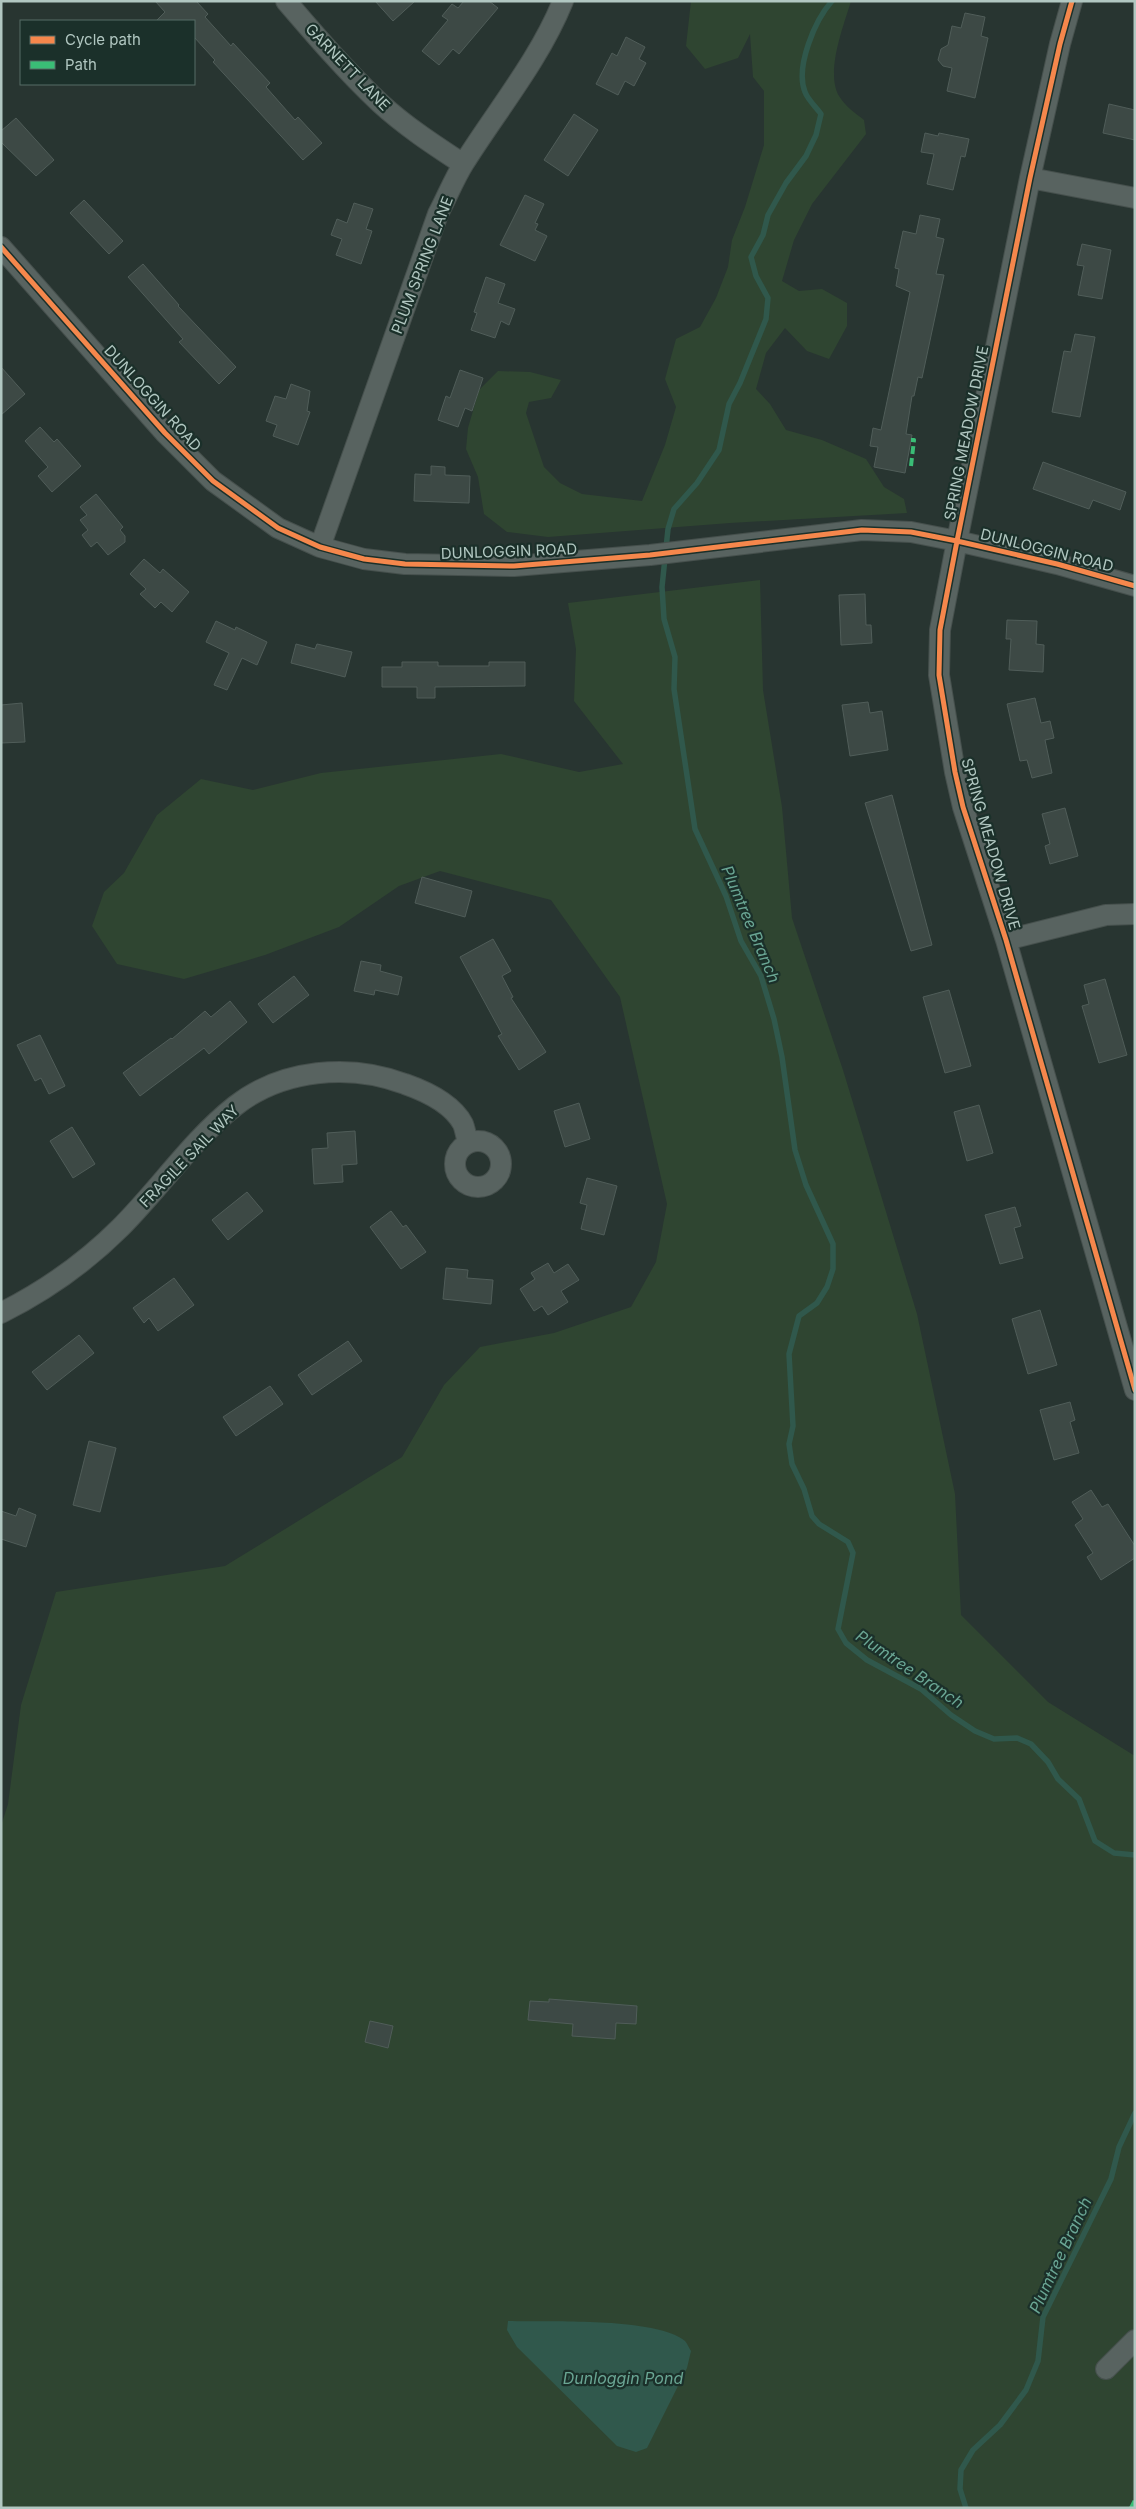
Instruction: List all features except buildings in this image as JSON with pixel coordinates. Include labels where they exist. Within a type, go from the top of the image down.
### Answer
[{"type":"street","name":"GARNETT LANE","points":[[286,1],[349,73],[381,104],[414,131],[463,164]]},
{"type":"street","name":"PLUM SPRING LANE","points":[[320,547],[438,214],[463,164],[535,58],[563,1]]},
{"type":"street","name":"SPRING MEADOW DRIVE","points":[[1072,1],[1060,44],[1030,178],[957,541],[940,630],[940,675],[947,728],[960,793],[1006,940],[1135,1390]]},
{"type":"street","points":[[1030,178],[1135,198]]},
{"type":"street","name":"DUNLOGGIN ROAD","points":[[1,247],[165,433],[212,481],[278,528],[320,547],[364,559],[444,566],[514,566],[650,555],[862,530],[911,532],[1057,564],[1135,586]]},
{"type":"street","points":[[1006,940],[1106,916],[1135,914]]},
{"type":"street","name":"FRAGILE SAIL WAY","points":[[1,1313],[36,1296],[81,1263],[120,1228],[204,1137],[236,1106],[267,1087],[302,1075],[336,1071],[370,1074],[394,1080],[422,1090],[452,1110],[463,1124],[468,1142]]},
{"type":"street","points":[[1106,2369],[1135,2340]]},
{"type":"shaded area","points":[[691,1],[851,1],[837,49],[834,74],[835,86],[844,103],[864,120],[866,134],[812,204],[794,240],[782,281],[799,291],[822,289],[847,303],[847,326],[829,359],[807,351],[785,328],[766,353],[756,389],[770,404],[786,430],[822,440],[866,459],[884,487],[904,499],[907,513],[730,523],[548,537],[507,532],[484,514],[478,477],[466,449],[468,428],[479,390],[498,371],[530,372],[561,380],[551,398],[529,402],[526,413],[544,467],[560,483],[582,494],[642,501],[665,445],[676,407],[665,379],[676,339],[700,327],[716,298],[728,267],[732,240],[745,207],[764,145],[764,91],[753,77],[750,34],[738,58],[705,69],[686,46]]},
{"type":"shaded area","points":[[760,580],[763,690],[782,807],[792,918],[843,1070],[917,1314],[955,1494],[961,1615],[1048,1702],[1135,1756],[1135,2508],[1,2508],[1,1826],[8,1804],[21,1705],[56,1592],[225,1566],[402,1457],[444,1385],[480,1347],[554,1333],[631,1307],[656,1262],[667,1204],[620,997],[551,900],[440,871],[399,886],[339,927],[265,955],[184,979],[117,964],[92,926],[104,892],[124,873],[157,815],[201,779],[253,790],[321,773],[501,754],[579,772],[623,764],[574,701],[576,649],[568,603]]},
{"type":"water","name":"Dunloggin Pond","points":[[508,2321],[574,2321],[627,2324],[671,2333],[685,2341],[691,2351],[687,2368],[647,2448],[636,2452],[617,2446],[517,2347],[507,2330]]},
{"type":"waterway","name":"Plumtree Branch","points":[[832,1],[813,32],[808,44],[803,70],[805,92],[821,114],[816,135],[806,156],[786,183],[768,215],[763,235],[751,257],[756,276],[768,298],[766,319],[740,383],[729,404],[719,450],[697,483],[674,509],[668,529],[662,587],[664,619],[675,657],[674,689],[695,829],[726,896],[741,941],[761,976],[774,1019],[782,1057],[795,1150],[806,1185],[833,1244],[833,1269],[827,1287],[817,1303],[799,1316],[789,1354],[793,1426],[789,1444],[792,1464],[804,1489],[812,1516],[819,1524],[848,1542],[853,1553],[838,1629],[846,1643],[867,1660],[921,1689],[951,1715],[975,1731],[994,1739],[1017,1738],[1031,1744],[1048,1762],[1058,1779],[1079,1799],[1095,1841],[1114,1853],[1135,1855]]},
{"type":"waterway","name":"Plumtree Branch","points":[[966,2508],[960,2489],[961,2470],[973,2450],[1000,2425],[1026,2390],[1038,2361],[1043,2317],[1111,2179],[1119,2147],[1135,2113]]},
{"type":"marked path","points":[[911,440],[914,440],[911,466]]},
{"type":"marked path","points":[[1131,2508],[1135,2500]]},
{"type":"cycle path","points":[[1072,1],[1060,44],[1030,178],[957,541],[940,630],[939,675],[955,772],[963,807],[1006,940],[1135,1390]]},
{"type":"cycle path","points":[[1,247],[165,433],[213,481],[278,528],[320,547],[364,559],[405,564],[514,566],[650,555],[862,530],[911,532],[1057,564],[1135,586]]}]
